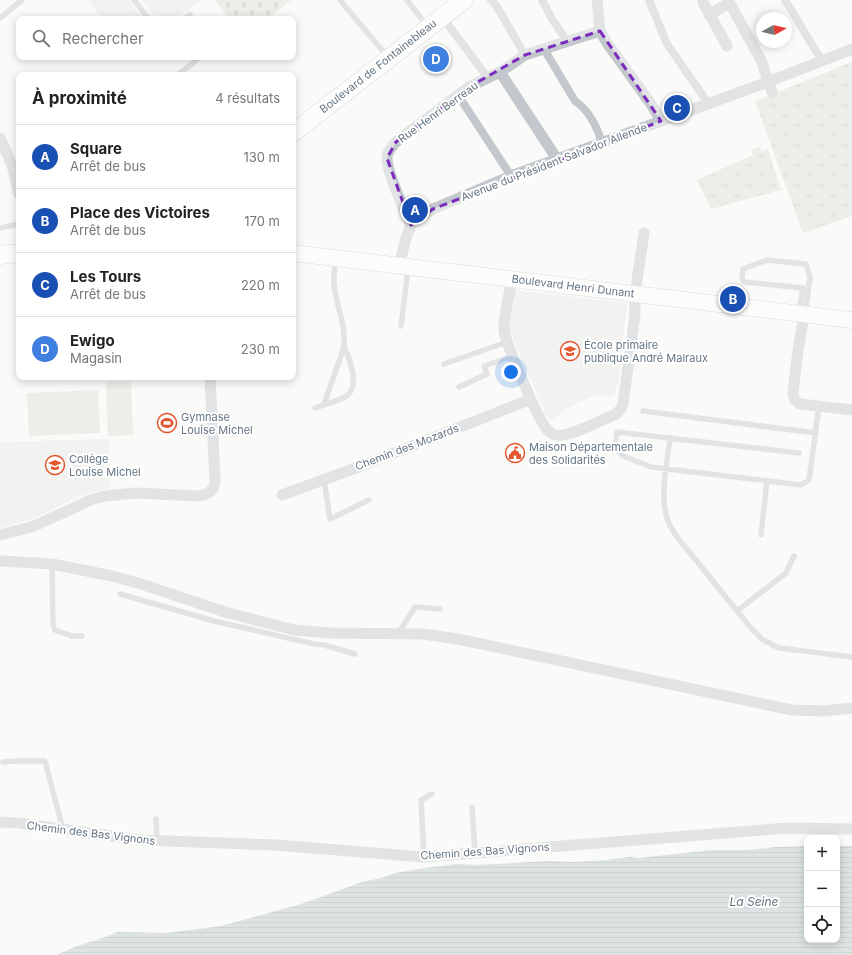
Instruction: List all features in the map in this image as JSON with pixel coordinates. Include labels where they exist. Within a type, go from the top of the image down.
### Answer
[{"type":"main road","name":"Boulevard de Fontainebleau","points":[[296,131],[464,0]]},
{"type":"main road","points":[[0,247],[16,244]]},
{"type":"main road","points":[[0,255],[16,253]]},
{"type":"main road","name":"Boulevard Henri Dunant","points":[[296,253],[512,279],[636,288],[802,314],[852,320]]},
{"type":"street","points":[[491,0],[497,7],[525,55]]},
{"type":"street","points":[[542,0],[552,20],[567,41]]},
{"type":"street","points":[[597,0],[600,31],[651,104],[660,121]]},
{"type":"street","points":[[649,0],[667,44],[708,103]]},
{"type":"street","points":[[785,0],[822,61]]},
{"type":"street","points":[[709,15],[728,1],[761,60],[770,87]]},
{"type":"street","points":[[703,2],[727,46]]},
{"type":"street","points":[[444,15],[449,26],[488,78]]},
{"type":"street","name":"Rue Henri Berreau","points":[[411,225],[388,167],[387,158],[390,149],[396,142],[469,87],[500,72],[525,55],[600,31]]},
{"type":"street","points":[[544,49],[575,101],[582,106],[597,128],[602,143]]},
{"type":"street","name":"Avenue du Président Salvador Allende","points":[[411,225],[420,217],[432,210],[511,176],[708,103],[770,87],[822,61],[852,49]]},
{"type":"street","points":[[500,72],[557,159]]},
{"type":"street","points":[[458,95],[511,176]]},
{"type":"street","points":[[0,138],[12,165],[16,180]]},
{"type":"street","points":[[405,266],[406,238],[411,225]]},
{"type":"street","points":[[512,279],[504,323],[507,342],[531,399],[546,428],[556,435],[575,432],[619,412],[623,404],[635,314],[636,288],[644,233]]},
{"type":"street","points":[[802,314],[793,394],[796,402],[800,404],[852,410]]},
{"type":"street","points":[[0,535],[32,527],[93,498],[135,493],[199,496],[209,493],[213,490],[215,481],[210,380]]},
{"type":"street","name":"Chemin des Mozards","points":[[282,495],[531,399]]},
{"type":"street","points":[[0,561],[52,564],[112,576],[225,612],[294,630],[330,633],[423,634],[458,639],[792,710],[808,711],[852,708]]},
{"type":"street","name":"Chemin des Bas Vignons","points":[[0,822],[124,839],[276,845],[424,857],[788,828],[852,829]]},
{"type":"lane","points":[[0,18],[22,0]]},
{"type":"lane","points":[[134,0],[147,16]]},
{"type":"lane","points":[[340,0],[389,58]]},
{"type":"lane","points":[[407,0],[428,27]]},
{"type":"lane","points":[[182,72],[196,60]]},
{"type":"lane","points":[[0,228],[16,225]]},
{"type":"lane","points":[[324,404],[344,347],[345,340],[334,284],[336,258]]},
{"type":"lane","points":[[767,260],[806,264],[810,277],[802,314],[802,288],[744,282],[742,279],[743,269],[767,260]]},
{"type":"lane","points":[[401,326],[407,278],[405,266]]},
{"type":"lane","points":[[444,364],[507,342]]},
{"type":"lane","points":[[315,408],[345,396],[352,388],[353,382],[351,360],[344,347]]},
{"type":"lane","points":[[459,387],[487,374],[484,366],[513,356]]},
{"type":"lane","points":[[799,453],[617,432],[615,448],[621,455],[650,467],[801,485],[809,480],[819,406]]},
{"type":"lane","points":[[643,411],[816,433]]},
{"type":"lane","points":[[670,438],[664,486],[664,505],[668,522],[677,537],[737,611],[763,640],[779,648],[852,657]]},
{"type":"lane","points":[[324,480],[330,520],[369,500]]},
{"type":"lane","points":[[761,535],[767,481]]},
{"type":"lane","points":[[737,611],[786,573],[794,556]]},
{"type":"lane","points":[[52,564],[53,626],[56,630],[72,636],[82,636]]},
{"type":"lane","points":[[120,594],[222,623],[324,645],[355,654]]},
{"type":"lane","points":[[397,634],[415,607],[440,609]]},
{"type":"lane","points":[[324,645],[330,633]]},
{"type":"lane","points":[[3,762],[16,760],[45,761],[63,830]]},
{"type":"lane","points":[[424,857],[420,800],[432,794]]},
{"type":"lane","points":[[472,807],[475,853]]},
{"type":"lane","points":[[156,819],[156,841]]},
{"type":"highlighted area","points":[[600,31],[661,121],[433,209],[411,225],[387,158],[396,142],[469,87],[525,55]]},
{"type":"shaded area","points":[[88,0],[129,0],[141,16],[101,16]]},
{"type":"shaded area","points":[[141,0],[201,0],[179,16],[154,16]]},
{"type":"shaded area","name":"École primaire publique André Malraux","points":[[514,290],[627,303],[618,383],[614,395],[610,397],[593,395],[594,396],[567,408],[553,420],[546,415],[508,327]]},
{"type":"shaded area","name":"Collège Louise Michel","points":[[109,439],[111,488],[83,495],[32,519],[0,528],[0,442]]},
{"type":"green space","points":[[215,0],[291,0],[271,16],[228,16]]},
{"type":"green space","points":[[852,62],[852,216],[803,233],[755,101]]},
{"type":"green space","points":[[760,147],[761,152],[768,149],[781,190],[711,209],[697,180],[753,155],[751,150]]},
{"type":"green space","points":[[131,381],[133,435],[108,436],[106,382]]},
{"type":"green space","points":[[98,390],[100,433],[29,436],[27,393]]},
{"type":"water","name":"La Seine","points":[[804,846],[804,943],[840,943],[840,846],[852,846],[852,955],[56,955],[117,932],[166,933],[221,926],[301,904],[362,882],[395,873],[426,868],[457,864],[477,865],[550,861],[573,862],[630,857],[639,858],[712,850],[746,850]]},
{"type":"place","name":"Ewigo","points":[[436,59]]},
{"type":"place","name":"Les Tours","points":[[677,108]]},
{"type":"place","name":"Square","points":[[415,210]]},
{"type":"place","name":"Place des Victoires","points":[[733,299]]},
{"type":"place","name":"École primaire publique André Malraux","points":[[570,351]]},
{"type":"place","name":"Gymnase Louise Michel","points":[[167,423]]},
{"type":"place","name":"Maison Départementale des Solidarités","points":[[515,453]]},
{"type":"place","name":"Collège Louise Michel","points":[[55,465]]}]
